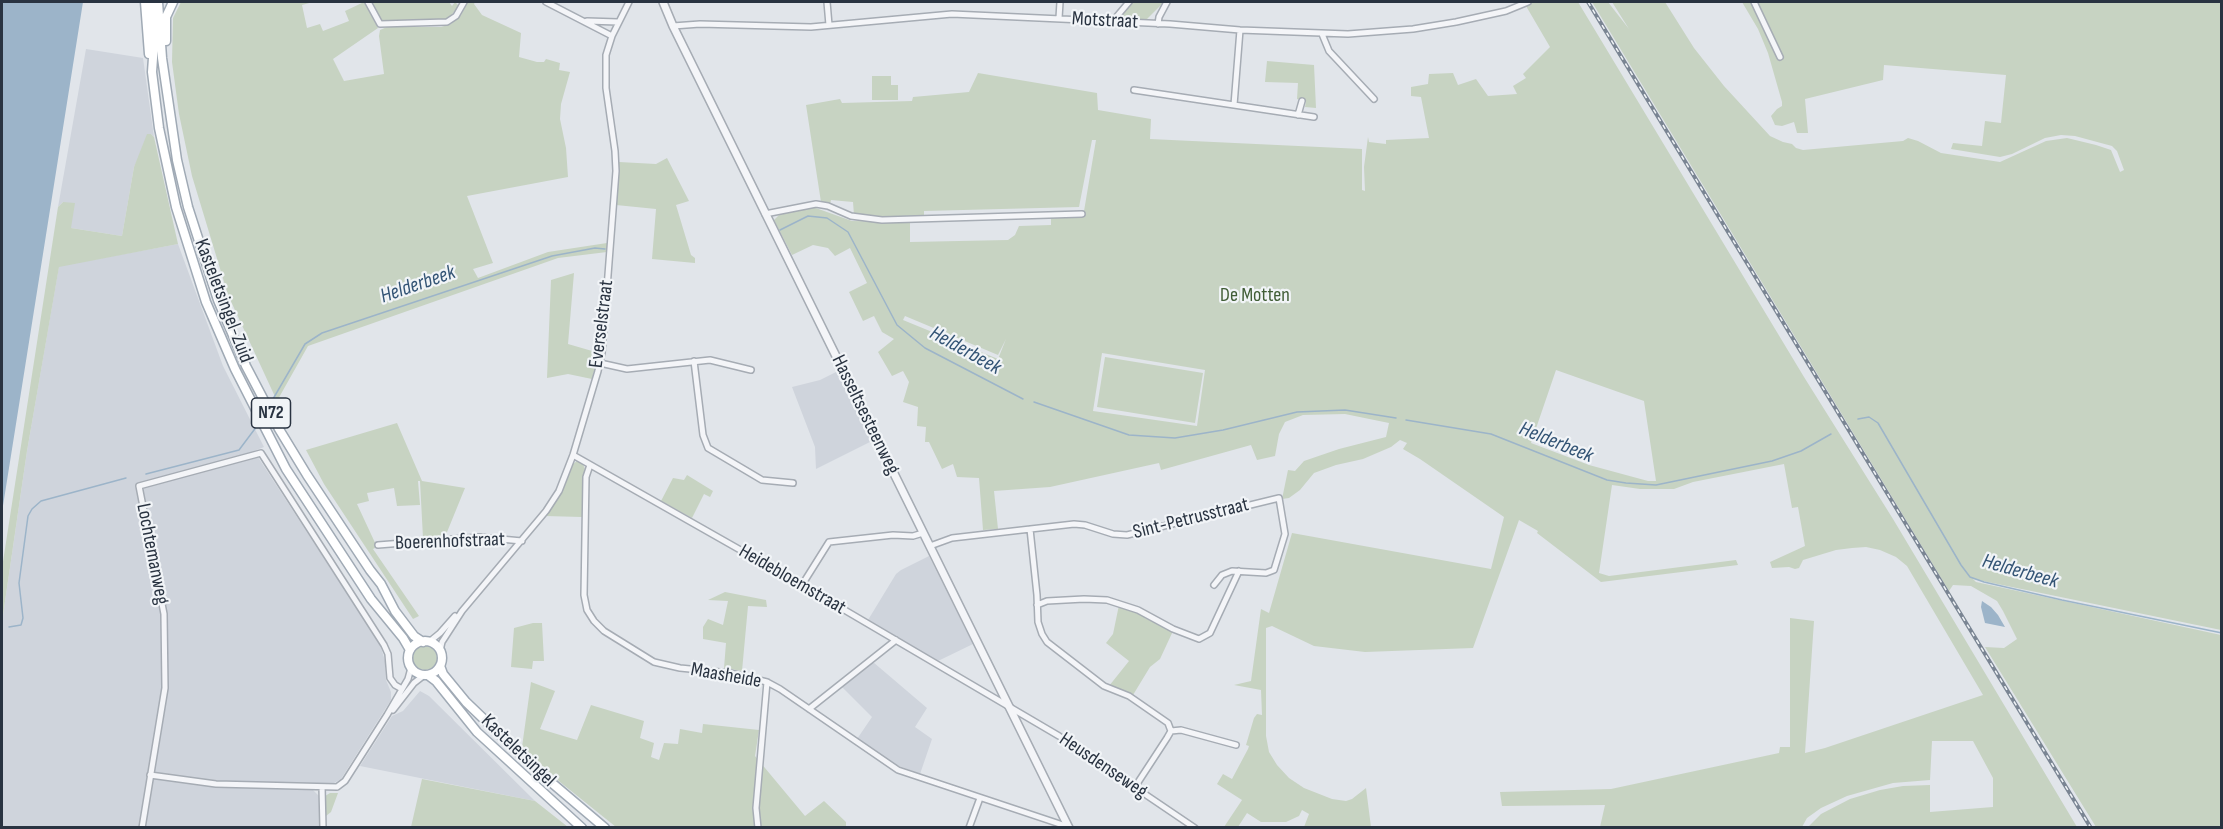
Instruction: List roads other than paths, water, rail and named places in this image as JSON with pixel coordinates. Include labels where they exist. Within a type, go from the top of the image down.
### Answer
[{"type":"main road","name":"Kasteletsingel-Zuid","points":[[146,2],[152,72]]},
{"type":"main road","name":"Kasteletsingel-Zuid","points":[[152,2],[154,44],[152,72],[156,112],[165,160],[192,261],[210,312],[256,413],[282,461],[371,599],[404,638],[410,650]]},
{"type":"main road","name":"Kasteletsingel-Zuid","points":[[158,2],[169,113],[180,169],[188,207],[218,300],[246,366],[279,429],[307,475],[381,584],[395,611],[414,636],[426,642]]},
{"type":"main road","points":[[164,65],[165,25],[173,2]]},
{"type":"main road","points":[[410,650],[417,643],[426,642]]},
{"type":"main road","name":"N72","points":[[426,642],[440,651]]},
{"type":"main road","name":"N72","points":[[410,650],[408,657],[411,668]]},
{"type":"main road","points":[[411,668],[425,675],[435,672],[442,658],[440,651]]},
{"type":"main road","name":"Kasteletsingel","points":[[440,666],[443,674],[466,702],[539,772],[605,828]]},
{"type":"main road","name":"Kasteletsingel","points":[[425,675],[436,681],[477,732],[582,828]]},
{"type":"street","points":[[369,2],[380,24],[387,24],[447,22],[456,16],[464,2]]},
{"type":"street","points":[[546,2],[612,36]]},
{"type":"street","name":"Everselstraat","points":[[440,651],[442,642],[462,611],[522,541],[559,491],[573,455],[600,363],[616,171],[606,88],[606,55],[618,22],[629,2]]},
{"type":"street","name":"Hasseltsesteenweg","points":[[663,2],[765,214],[1069,827]]},
{"type":"street","points":[[827,2],[829,25]]},
{"type":"street","points":[[1059,18],[1060,2]]},
{"type":"street","points":[[1112,22],[1129,2]]},
{"type":"street","points":[[1158,24],[1167,2]]},
{"type":"street","name":"Motstraat","points":[[673,26],[684,24],[811,27],[952,14],[1322,34],[1383,32],[1424,27],[1506,11],[1528,2]]},
{"type":"street","points":[[1754,2],[1780,57]]},
{"type":"street","points":[[585,21],[618,22]]},
{"type":"street","points":[[1234,105],[1240,30]]},
{"type":"street","points":[[1322,34],[1329,51],[1374,99]]},
{"type":"street","points":[[1134,90],[1314,117]]},
{"type":"street","points":[[1298,115],[1302,101]]},
{"type":"street","points":[[765,214],[816,204],[828,206],[851,216],[882,220],[1082,214]]},
{"type":"street","points":[[600,363],[627,369],[710,360],[751,370]]},
{"type":"street","points":[[694,362],[703,435],[708,448],[762,480],[793,483]]},
{"type":"street","name":"Lochtemanweg","points":[[142,828],[165,688],[164,614],[139,486],[261,453],[384,645],[388,654],[390,678],[402,689]]},
{"type":"street","name":"Heidebloemstraat","points":[[573,455],[802,585],[1010,708]]},
{"type":"street","name":"Maasheide","points":[[590,465],[586,477],[584,595],[587,610],[604,631],[654,662],[680,668],[730,673],[766,682],[898,770],[1069,827]]},
{"type":"street","name":"Sint-Petrusstraat","points":[[930,546],[952,538],[1080,524],[1113,534],[1127,535],[1279,498],[1285,534],[1276,567],[1270,572],[1239,571]]},
{"type":"street","points":[[1030,529],[1039,628],[1047,642],[1104,686],[1129,696],[1165,719],[1171,730]]},
{"type":"street","points":[[802,585],[829,542],[923,534]]},
{"type":"street","name":"Boerenhofstraat","points":[[378,545],[479,537],[522,541]]},
{"type":"street","points":[[1037,605],[1084,598],[1107,600],[1138,610],[1173,629],[1199,639],[1210,633],[1239,571]]},
{"type":"street","points":[[1214,585],[1226,573],[1239,571]]},
{"type":"street","name":"Everselstraat","points":[[426,642],[462,611]]},
{"type":"street","points":[[809,709],[896,640]]},
{"type":"street","points":[[150,775],[216,784],[337,787],[345,781],[387,716],[408,679],[411,668]]},
{"type":"street","points":[[387,716],[414,683],[425,675]]},
{"type":"street","points":[[758,828],[756,808],[766,682]]},
{"type":"street","name":"Heusdenseweg","points":[[1010,708],[1059,736],[1195,828]]},
{"type":"street","points":[[1171,730],[1181,730],[1236,745]]},
{"type":"street","points":[[1135,787],[1171,730]]},
{"type":"street","points":[[322,787],[323,828]]},
{"type":"street","points":[[969,828],[980,798]]},
{"type":"water","points":[[2,2],[83,2],[2,512]]},
{"type":"water","points":[[1982,601],[1991,607],[2005,627],[1985,623],[1981,607]]},
{"type":"waterway","name":"Helderbeek","points":[[780,230],[808,216],[827,218],[848,232],[897,325],[925,348],[1023,399]]},
{"type":"waterway","name":"Helderbeek","points":[[273,399],[305,344],[322,333],[552,256],[595,248],[605,249]]},
{"type":"waterway","name":"Helderbeek","points":[[1034,402],[1129,435],[1175,438],[1223,430],[1297,412],[1345,410],[1396,418]]},
{"type":"waterway","name":"Helderbeek","points":[[1858,419],[1869,417],[1878,423],[1970,577],[2062,600],[2222,633]]},
{"type":"waterway","name":"Helderbeek","points":[[1406,420],[1491,434],[1607,480],[1656,485],[1772,461],[1801,451],[1831,434]]},
{"type":"waterway","name":"Helderbeek","points":[[146,474],[239,450],[257,426]]},
{"type":"waterway","name":"Helderbeek","points":[[9,627],[21,625],[23,618],[19,583],[28,516],[32,509],[41,501],[126,478]]},
{"type":"railway","points":[[1588,2],[2091,828]]},
{"type":"park label","name":"De Motten","points":[[1255,296]]}]
